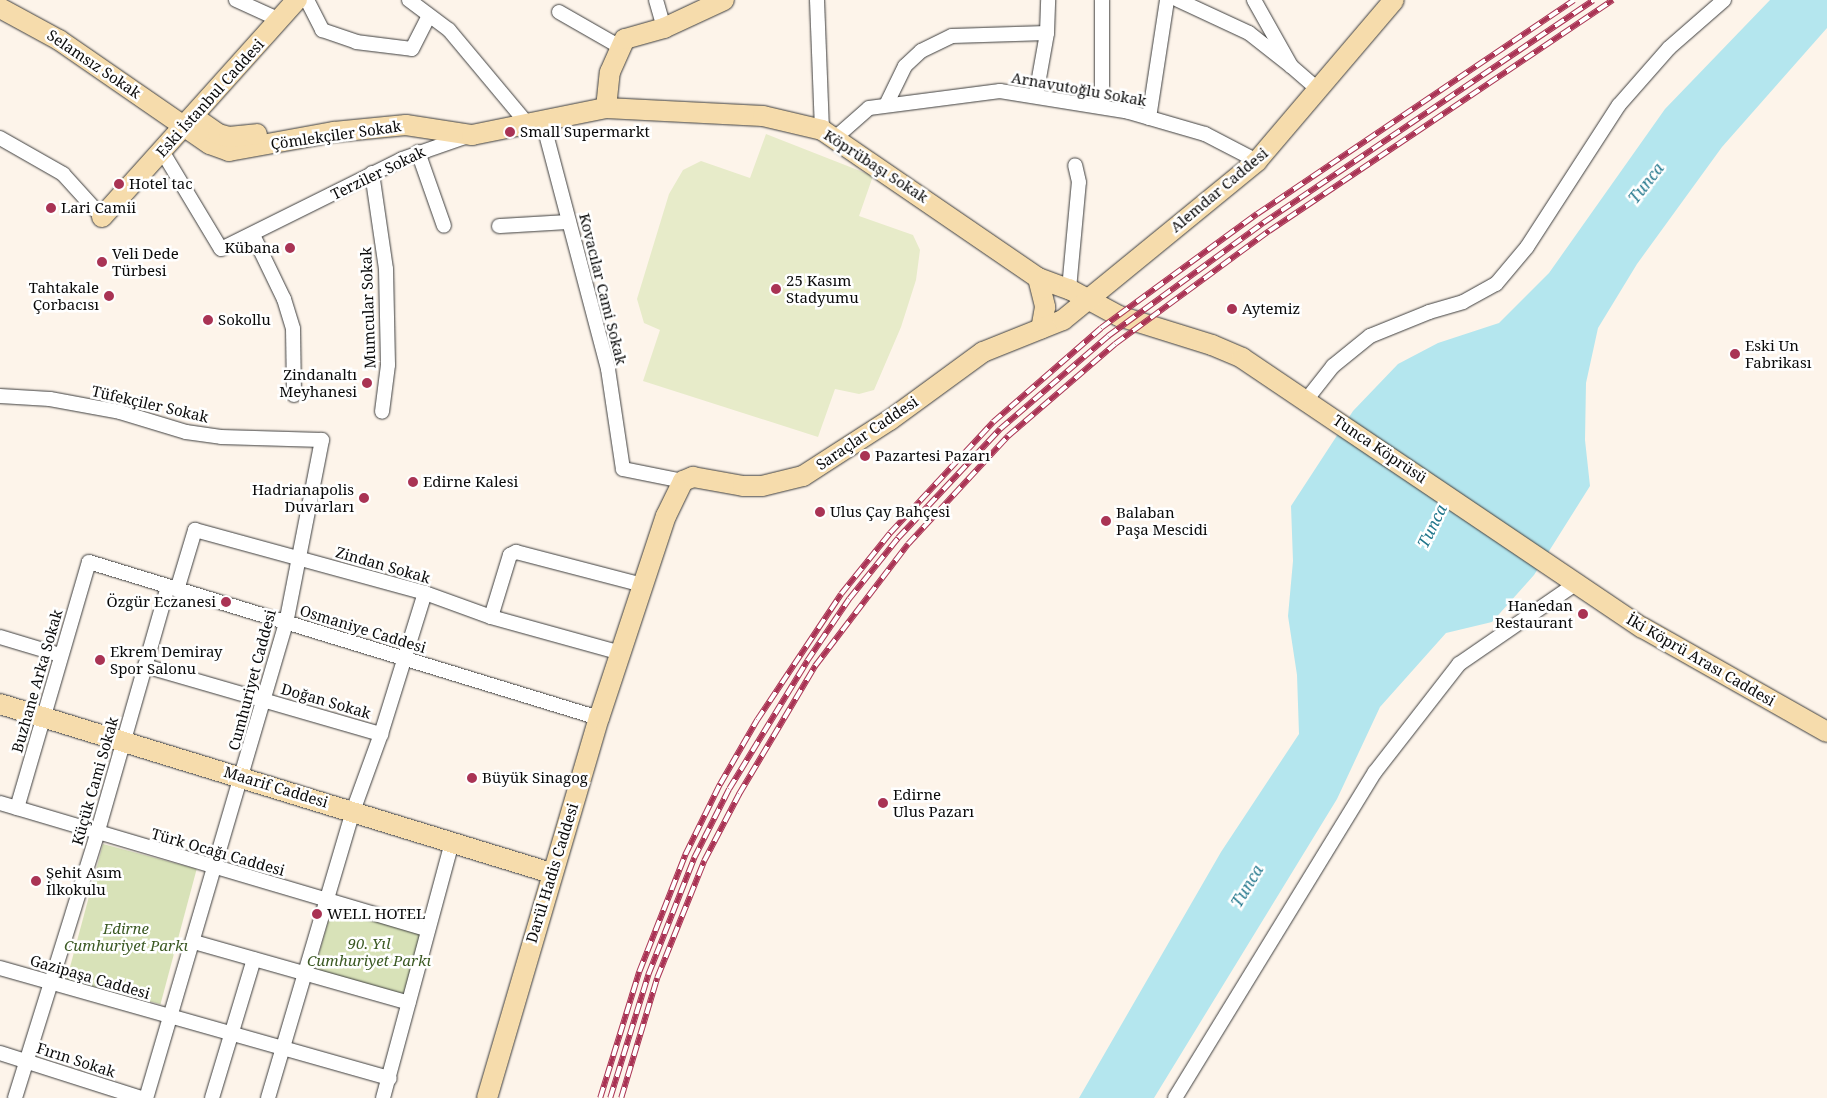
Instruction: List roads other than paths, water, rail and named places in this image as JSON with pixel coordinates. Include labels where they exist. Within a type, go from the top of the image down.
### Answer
[{"type":"main road","name":"Selamsız Sokak","points":[[11,0],[110,60],[189,121]]},
{"type":"main road","name":"Eski İstanbul Caddesi","points":[[102,217],[297,0]]},
{"type":"main road","points":[[606,108],[610,72],[620,47],[626,39],[664,28],[724,0]]},
{"type":"main road","name":"Alemdar Caddesi","points":[[1090,301],[1257,161],[1394,0]]},
{"type":"main road","name":"Selamsız Sokak","points":[[0,8],[59,40],[189,121]]},
{"type":"main road","name":"Köprübaşı Sokak","points":[[534,120],[606,108],[763,116],[829,134],[1038,278],[1069,289],[1090,301]]},
{"type":"main road","name":"Terziler Sokak","points":[[472,135],[534,120]]},
{"type":"main road","name":"Çömlekçiler Sokak","points":[[189,121],[210,144],[229,151],[334,132],[406,125],[472,135]]},
{"type":"main road","points":[[1038,278],[1045,307],[1041,329]]},
{"type":"main road","name":"Tunca Köprüsü","points":[[1090,301],[1141,325],[1184,335],[1242,358],[1314,404],[1577,583]]},
{"type":"main road","name":"Saraçlar Caddesi","points":[[683,481],[693,477],[743,486],[762,486],[803,476],[857,442],[983,352],[1064,320],[1090,301]]},
{"type":"main road","name":"Darül Hadis Caddesi","points":[[487,1098],[551,873],[599,718],[674,494],[683,481]]},
{"type":"main road","name":"İki Köprü Arası Caddesi","points":[[1577,583],[1643,628],[1827,732]]},
{"type":"main road","name":"Maarif Caddesi","points":[[0,704],[124,740],[551,873]]},
{"type":"street","points":[[236,0],[280,20]]},
{"type":"street","points":[[307,0],[322,30],[356,42],[412,49],[428,17]]},
{"type":"street","points":[[409,0],[428,17],[449,30],[534,120]]},
{"type":"street","points":[[656,0],[664,28]]},
{"type":"street","points":[[818,0],[829,134]]},
{"type":"street","points":[[1036,95],[1047,33],[1048,0]]},
{"type":"street","points":[[1102,0],[1102,107]]},
{"type":"street","points":[[1149,118],[1168,0]]},
{"type":"street","points":[[1178,0],[1250,33],[1319,90]]},
{"type":"street","points":[[1254,0],[1291,66]]},
{"type":"street","points":[[1314,404],[1333,366],[1370,336],[1428,312],[1463,302],[1496,284],[1527,247],[1619,105],[1669,48],[1724,0]]},
{"type":"street","points":[[559,12],[620,47]]},
{"type":"street","points":[[886,105],[905,66],[921,51],[952,36],[1047,33]]},
{"type":"street","name":"Arnavutoğlu Sokak","points":[[829,134],[869,108],[1000,91],[1036,95],[1149,118],[1205,134],[1257,161]]},
{"type":"street","name":"Kovacılar Cami Sokak","points":[[534,120],[569,222],[608,369],[623,469]]},
{"type":"street","name":"Terziler Sokak","points":[[162,150],[221,249],[253,235],[372,173],[418,152],[472,135]]},
{"type":"street","points":[[0,138],[62,174],[102,217]]},
{"type":"street","points":[[418,152],[444,226]]},
{"type":"street","points":[[1069,289],[1079,182],[1074,165]]},
{"type":"street","name":"Mumcular Sokak","points":[[372,173],[386,269],[388,365],[382,412]]},
{"type":"street","points":[[500,226],[569,222]]},
{"type":"street","points":[[253,235],[284,299],[293,328],[294,395]]},
{"type":"street","name":"Tüfekçiler Sokak","points":[[0,396],[50,399],[120,412],[186,432],[221,437],[322,440]]},
{"type":"street","name":"Cumhuriyet Caddesi","points":[[146,1098],[194,942],[286,623],[322,440]]},
{"type":"street","name":"Saraçlar Caddesi","points":[[623,469],[683,481]]},
{"type":"street","name":"Zindan Sokak","points":[[172,589],[195,530],[424,593],[491,617],[621,653]]},
{"type":"street","points":[[491,617],[510,555],[516,552],[643,585]]},
{"type":"street","name":"Osmaniye Caddesi","points":[[89,562],[172,589],[599,718]]},
{"type":"street","name":"Buzhane Arka Sokak","points":[[17,808],[89,562]]},
{"type":"street","points":[[1175,1098],[1375,772],[1453,672],[1476,651],[1524,622],[1577,583]]},
{"type":"street","name":"Küçük Cami Sokak","points":[[15,1098],[97,834],[145,666],[172,589]]},
{"type":"street","points":[[268,1098],[353,811],[382,734],[403,658],[424,593]]},
{"type":"street","points":[[0,638],[60,656]]},
{"type":"street","name":"Doğan Sokak","points":[[145,666],[382,734]]},
{"type":"street","name":"Türk Ocağı Caddesi","points":[[0,802],[97,834],[428,930]]},
{"type":"street","points":[[382,1098],[390,1078],[452,842]]},
{"type":"street","points":[[194,942],[409,1003]]},
{"type":"street","points":[[212,1098],[254,959]]},
{"type":"street","name":"Gazipaşa Caddesi","points":[[0,968],[171,1018],[390,1078]]},
{"type":"street","name":"Fırın Sokak","points":[[0,1053],[142,1098]]},
{"type":"water","name":"Tunca","points":[[1770,0],[1827,0],[1827,28],[1722,147],[1637,264],[1598,328],[1586,383],[1585,440],[1590,486],[1534,575],[1492,622],[1446,633],[1380,707],[1337,799],[1154,1098],[1079,1098],[1221,852],[1299,734],[1297,675],[1288,616],[1293,561],[1291,506],[1353,411],[1398,364],[1438,343],[1499,323],[1549,273],[1665,109]]},
{"type":"railway","points":[[600,1098],[639,972],[685,855],[720,784],[757,720],[841,594],[890,533],[993,422],[1101,328],[1257,214],[1574,0]]},
{"type":"railway","points":[[610,1098],[648,975],[694,858],[729,789],[807,661],[849,599],[898,538],[1000,429],[1108,336],[1263,223],[1593,0]]},
{"type":"railway","points":[[621,1098],[657,978],[704,861],[739,794],[815,666],[908,544],[1008,436],[1115,344],[1269,231],[1613,0]]},
{"type":"place","name":"Small Supermarkt","points":[[510,132]]},
{"type":"place","name":"Hotel tac","points":[[119,184]]},
{"type":"place","name":"Lari Camii","points":[[51,208]]},
{"type":"place","name":"Kübana","points":[[290,248]]},
{"type":"place","name":"Veli Dede Türbesi","points":[[102,262]]},
{"type":"place","name":"25 Kasım Stadyumu","points":[[776,289]]},
{"type":"place","name":"Tahtakale Çorbacısı","points":[[109,296]]},
{"type":"place","name":"Aytemiz","points":[[1232,309]]},
{"type":"place","name":"Sokollu","points":[[208,320]]},
{"type":"place","name":"Eski Un Fabrikası","points":[[1735,354]]},
{"type":"place","name":"Zindanaltı Meyhanesi","points":[[367,383]]},
{"type":"place","name":"Pazartesi Pazarı","points":[[865,456]]},
{"type":"place","name":"Edirne Kalesi","points":[[413,482]]},
{"type":"place","name":"Hadrianapolis Duvarları","points":[[364,498]]},
{"type":"place","name":"Ulus Çay Bahçesi","points":[[820,512]]},
{"type":"place","name":"Balaban Paşa Mescidi","points":[[1106,521]]},
{"type":"place","name":"Özgür Eczanesi","points":[[226,602]]},
{"type":"place","name":"Hanedan Restaurant","points":[[1583,614]]},
{"type":"place","name":"Ekrem Demiray Spor Salonu","points":[[100,660]]},
{"type":"place","name":"Büyük Sinagog","points":[[472,778]]},
{"type":"place","name":"Edirne Ulus Pazarı","points":[[883,803]]},
{"type":"place","name":"Şehit Asım İlkokulu","points":[[36,881]]},
{"type":"place","name":"WELL HOTEL","points":[[317,914]]},
{"type":"park label","name":"Edirne Cumhuriyet Parkı","points":[[126,936]]},
{"type":"park label","name":"90. Yıl Cumhuriyet Parkı","points":[[369,952]]}]
